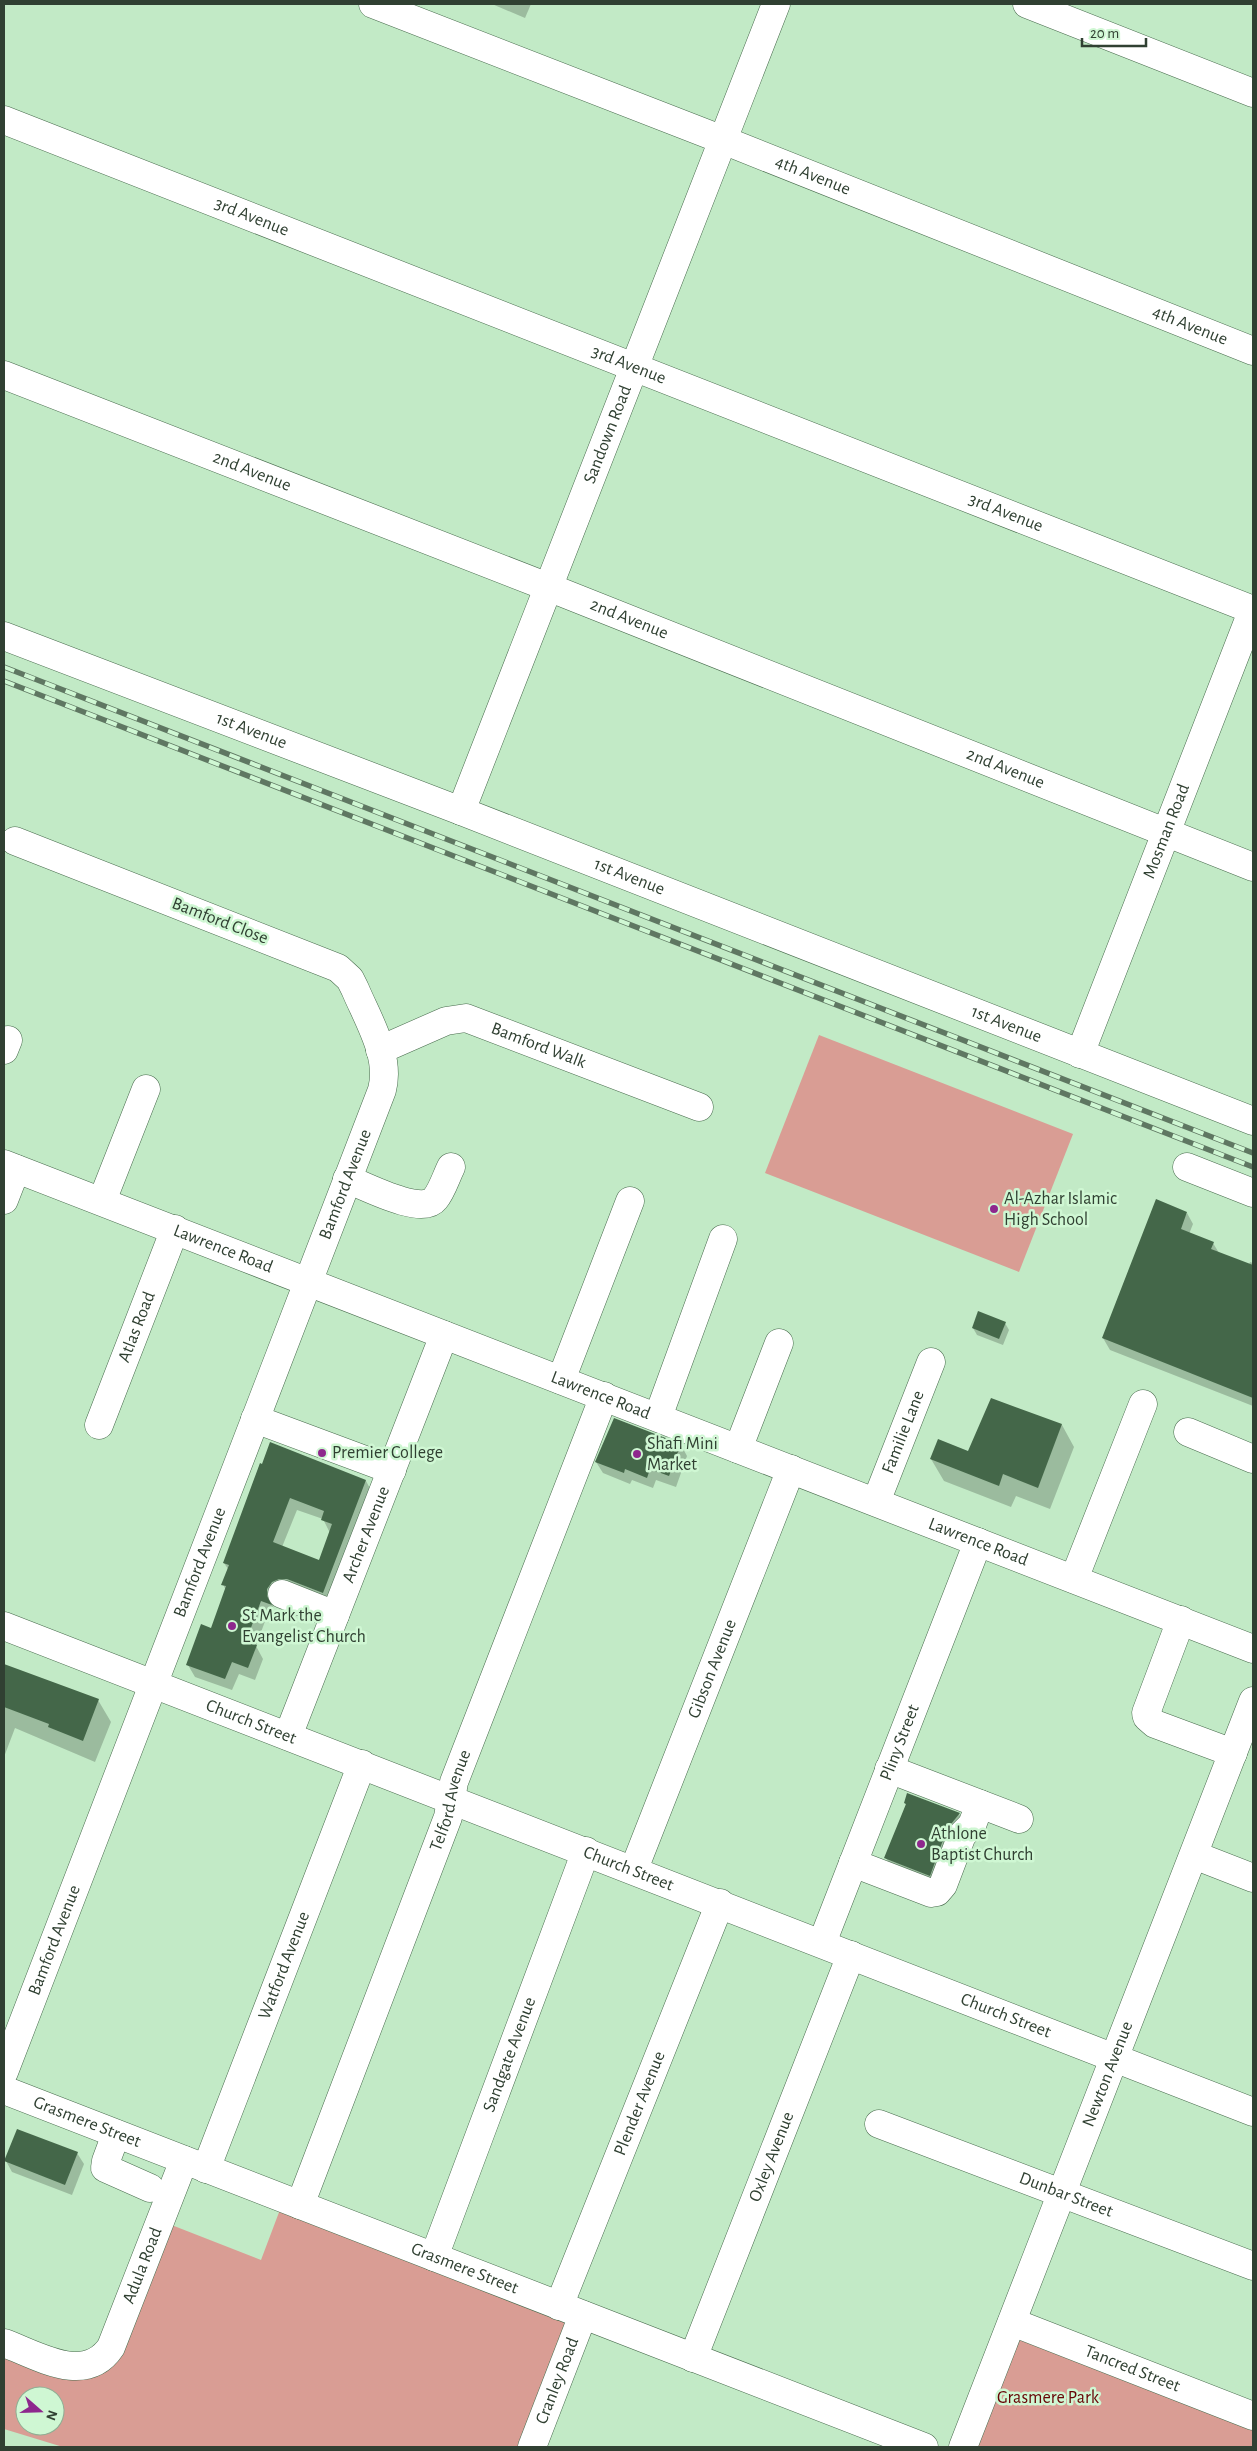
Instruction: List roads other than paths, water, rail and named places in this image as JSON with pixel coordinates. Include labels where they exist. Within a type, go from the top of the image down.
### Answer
[{"type":"street","name":"4th Avenue","points":[[373,4],[723,140],[1253,351]]},
{"type":"street","name":"Sandown Road","points":[[461,811],[776,4]]},
{"type":"street","points":[[1027,4],[1253,93]]},
{"type":"street","name":"3rd Avenue","points":[[4,120],[636,366],[1253,610]]},
{"type":"street","name":"2nd Avenue","points":[[4,375],[1253,867]]},
{"type":"street","name":"Mosman Road","points":[[1080,1054],[1253,610]]},
{"type":"street","name":"1st Avenue","points":[[4,636],[461,811],[1253,1121]]},
{"type":"street","name":"Bamford Close","points":[[15,841],[338,968],[350,979],[380,1050]]},
{"type":"street","name":"Bamford Walk","points":[[380,1050],[446,1021],[466,1018],[699,1107]]},
{"type":"street","name":"Bamford Avenue","points":[[4,2072],[382,1090],[385,1069],[380,1050]]},
{"type":"street","points":[[102,1201],[146,1089]]},
{"type":"street","points":[[4,1200],[10,1166]]},
{"type":"street","name":"Lawrence Road","points":[[10,1166],[309,1280],[444,1335],[1253,1649]]},
{"type":"street","points":[[347,1179],[401,1201],[419,1206],[428,1205],[435,1200],[451,1167]]},
{"type":"street","points":[[1187,1167],[1253,1193]]},
{"type":"street","points":[[562,1380],[630,1201]]},
{"type":"street","name":"Atlas Road","points":[[98,1425],[175,1229]]},
{"type":"street","points":[[658,1417],[724,1239]]},
{"type":"street","name":"Archer Avenue","points":[[288,1736],[444,1335]]},
{"type":"street","points":[[738,1449],[779,1343]]},
{"type":"street","name":"Familie Lane","points":[[876,1502],[932,1362]]},
{"type":"street","name":"Telford Avenue","points":[[300,2205],[448,1817],[454,1782],[604,1396]]},
{"type":"street","points":[[1074,1579],[1143,1404]]},
{"type":"street","points":[[255,1419],[392,1470]]},
{"type":"street","points":[[1188,1432],[1253,1458]]},
{"type":"street","name":"Gibson Avenue","points":[[634,1870],[791,1469]]},
{"type":"street","name":"Pliny Street","points":[[822,1943],[978,1542]]},
{"type":"street","points":[[282,1594],[335,1615]]},
{"type":"street","points":[[1181,1620],[1146,1713],[1147,1717],[1155,1724],[1233,1753]]},
{"type":"street","name":"Church Street","points":[[4,1626],[451,1798],[1253,2112]]},
{"type":"street","name":"Newton Avenue","points":[[963,2447],[1253,1701]]},
{"type":"street","name":"Watford Avenue","points":[[195,2164],[362,1764]]},
{"type":"street","points":[[889,1769],[1019,1819]]},
{"type":"street","points":[[853,1863],[931,1893],[937,1892],[943,1885],[962,1835],[972,1825],[980,1804]]},
{"type":"street","name":"Sandgate Avenue","points":[[434,2257],[586,1851]]},
{"type":"street","points":[[1194,1855],[1253,1878]]},
{"type":"street","name":"Plender Avenue","points":[[571,2310],[720,1903]]},
{"type":"street","name":"Oxley Avenue","points":[[693,2358],[851,1954]]},
{"type":"street","name":"Grasmere Street","points":[[4,2090],[113,2142],[195,2164],[924,2447]]},
{"type":"street","points":[[24,2116],[113,2142],[105,2164],[108,2171],[150,2188]]},
{"type":"street","name":"Dunbar Street","points":[[879,2124],[1253,2266]]},
{"type":"street","name":"Adula Road","points":[[4,2343],[74,2368],[92,2365],[100,2361],[111,2348],[195,2164]]},
{"type":"street","name":"Cranley Road","points":[[532,2447],[571,2310]]},
{"type":"street","name":"Tancred Street","points":[[1012,2322],[1253,2416]]},
{"type":"railway","points":[[4,667],[1253,1153]]},
{"type":"railway","points":[[4,681],[1253,1167]]},
{"type":"place","name":"Al-Azhar Islamic High School","points":[[994,1209]]},
{"type":"place","name":"Premier College","points":[[322,1453]]},
{"type":"place","name":"Shafi Mini Market","points":[[637,1454]]},
{"type":"place","name":"St Mark the Evangelist Church","points":[[232,1626]]},
{"type":"place","name":"Athlone Baptist Church","points":[[921,1844]]},
{"type":"park label","name":"Grasmere Park","points":[[1048,2398]]}]
